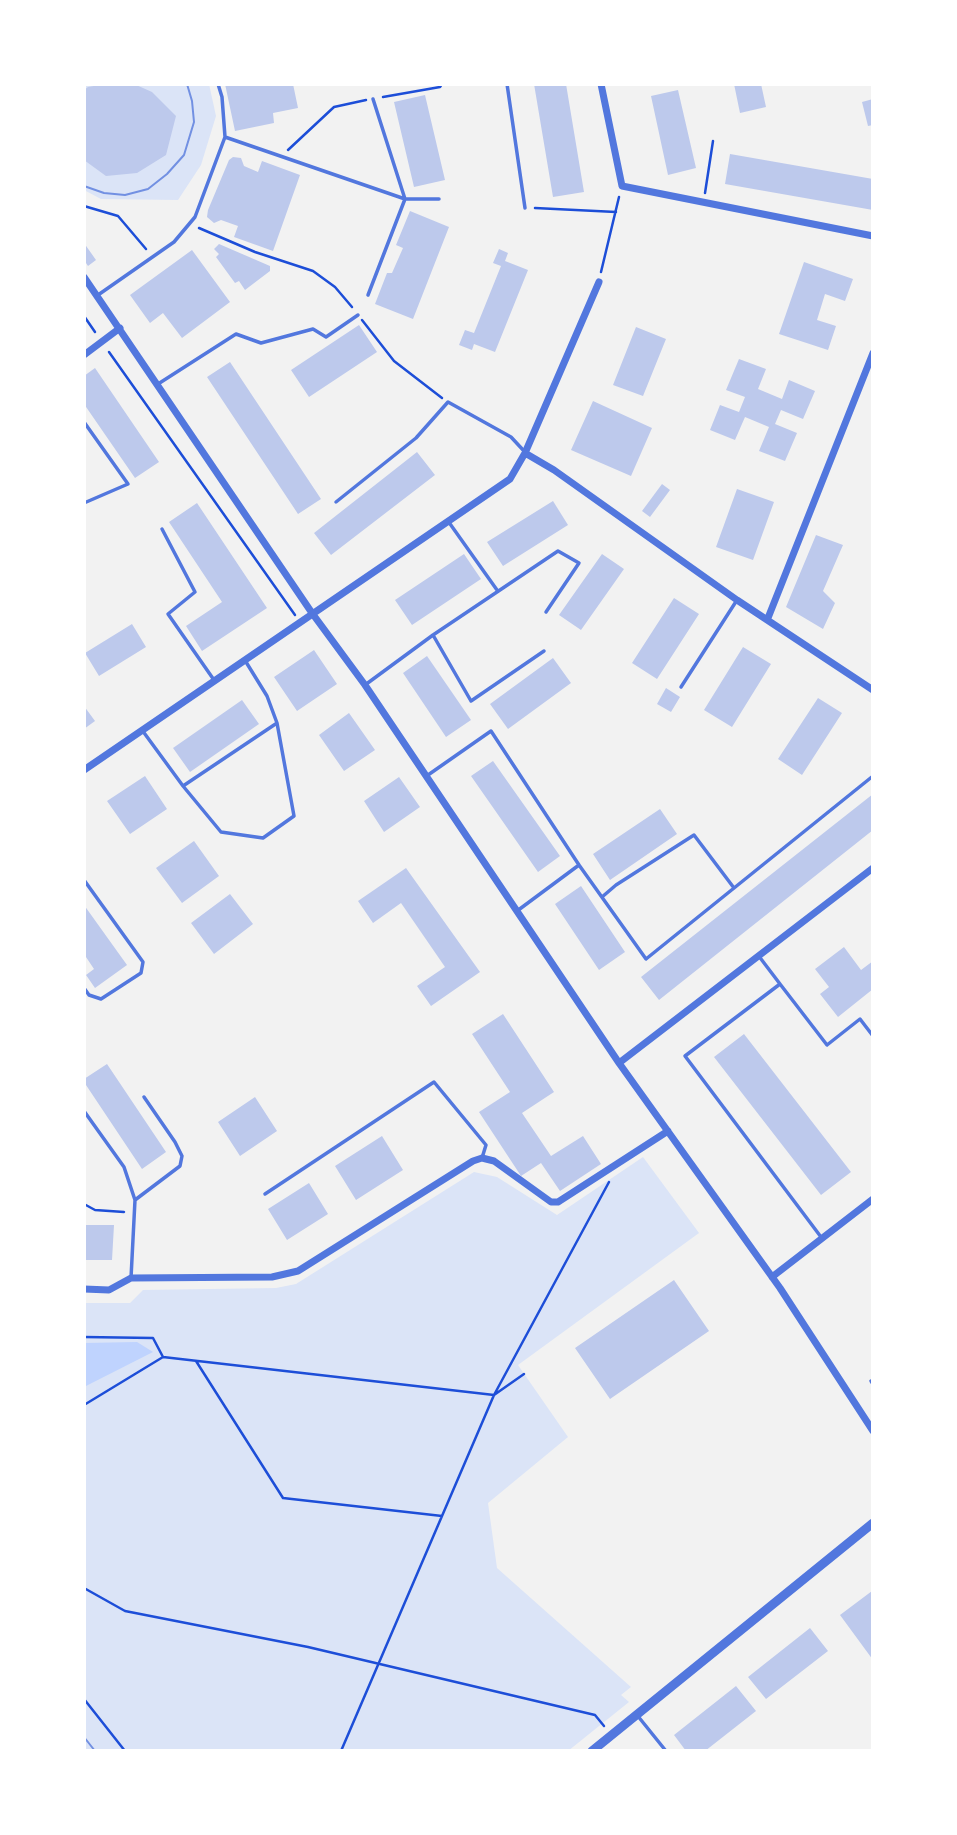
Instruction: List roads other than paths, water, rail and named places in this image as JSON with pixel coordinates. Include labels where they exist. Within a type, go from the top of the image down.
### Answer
[{"type":"street","points":[[601,84],[622,186],[873,236]]},
{"type":"street","points":[[84,277],[312,613],[365,685],[619,1063],[772,1277],[873,1431]]},
{"type":"street","points":[[84,770],[510,479],[525,453],[599,282]]},
{"type":"street","points":[[84,355],[120,328]]},
{"type":"street","points":[[768,618],[873,353]]},
{"type":"street","points":[[525,453],[554,470],[737,600],[873,690]]},
{"type":"street","points":[[619,1063],[873,868]]},
{"type":"street","points":[[84,1290],[109,1290],[131,1278],[272,1277],[298,1271],[482,1158],[494,1161],[551,1202],[558,1202],[668,1131]]},
{"type":"street","points":[[772,1277],[873,1199]]},
{"type":"street","points":[[592,1751],[873,1523]]},
{"type":"lane","points":[[97,296],[174,242],[195,217],[225,137],[222,97],[218,84]]},
{"type":"lane","points":[[507,84],[525,208]]},
{"type":"lane","points":[[368,295],[405,199],[373,99]]},
{"type":"lane","points":[[225,137],[405,199],[439,199]]},
{"type":"lane","points":[[158,384],[236,334],[261,343],[313,329],[326,337],[358,315]]},
{"type":"lane","points":[[336,502],[416,439],[448,402],[511,437],[525,453]]},
{"type":"lane","points":[[84,422],[128,484],[84,503]]},
{"type":"lane","points":[[448,521],[497,590]]},
{"type":"lane","points":[[162,529],[195,592],[168,614],[214,680]]},
{"type":"lane","points":[[365,685],[497,590],[558,551],[579,563],[546,612]]},
{"type":"lane","points":[[681,687],[737,600]]},
{"type":"lane","points":[[433,635],[471,701],[544,651]]},
{"type":"lane","points":[[142,730],[221,832],[263,838],[294,816],[277,723],[267,696],[245,660]]},
{"type":"lane","points":[[183,786],[277,723]]},
{"type":"lane","points":[[426,776],[491,731],[579,865],[646,959],[873,776]]},
{"type":"lane","points":[[602,897],[616,885],[694,835],[734,888]]},
{"type":"lane","points":[[517,911],[579,865]]},
{"type":"lane","points":[[84,880],[143,962],[141,973],[101,999],[89,995],[84,988]]},
{"type":"lane","points":[[758,955],[827,1045],[860,1019],[873,1036]]},
{"type":"lane","points":[[780,984],[685,1056],[822,1239]]},
{"type":"lane","points":[[265,1194],[434,1082],[486,1145],[482,1158]]},
{"type":"lane","points":[[135,1200],[180,1166],[182,1156],[176,1142],[145,1097]]},
{"type":"lane","points":[[84,1111],[124,1167],[135,1200],[131,1278]]},
{"type":"lane","points":[[637,1715],[666,1751]]},
{"type":"water","points":[[137,1342],[153,1352],[84,1387],[84,1343]]},
{"type":"tram line","points":[[84,186],[104,193],[125,195],[148,189],[167,174],[184,155],[194,122],[187,84]]},
{"type":"tram line","points":[[84,1737],[95,1751]]}]
